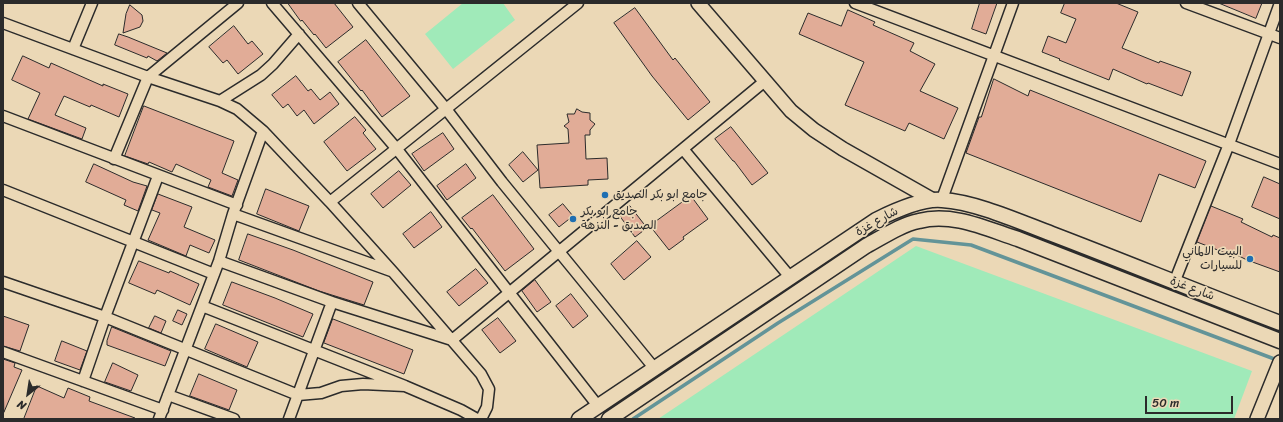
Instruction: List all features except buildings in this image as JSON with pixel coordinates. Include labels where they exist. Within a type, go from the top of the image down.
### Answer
[{"type":"main road","name":"شارع غزة","points":[[579,419],[876,220],[897,209],[937,200],[966,204],[992,212],[1280,322]]},
{"type":"main road","name":"شارع غزة","points":[[609,419],[866,246],[903,226],[920,220],[939,218],[961,221],[984,228],[1025,242],[1280,341]]},
{"type":"street","points":[[74,49],[92,3]]},
{"type":"street","points":[[114,159],[148,76],[238,3]]},
{"type":"street","points":[[272,3],[396,148],[598,406]]},
{"type":"street","points":[[358,3],[446,109],[502,182],[654,369]]},
{"type":"street","points":[[330,202],[578,3]]},
{"type":"street","points":[[698,3],[790,110],[814,130],[843,149],[937,200],[1013,3]]},
{"type":"street","points":[[855,3],[1280,164]]},
{"type":"street","points":[[1186,3],[1280,38]]},
{"type":"street","points":[[1174,282],[1228,144],[1280,3]]},
{"type":"street","points":[[3,23],[220,101],[237,109],[263,131],[330,202],[481,374],[489,389],[487,407],[481,419]]},
{"type":"street","points":[[220,101],[261,75],[273,64],[299,34]]},
{"type":"street","points":[[452,340],[765,81]]},
{"type":"street","points":[[3,116],[158,176],[235,210],[393,272]]},
{"type":"street","points":[[3,352],[83,381],[161,414],[219,261],[263,131]]},
{"type":"street","points":[[683,149],[790,278]]},
{"type":"street","points":[[83,381],[105,317],[158,176]]},
{"type":"street","points":[[3,190],[214,274]]},
{"type":"street","points":[[219,261],[332,302],[452,340]]},
{"type":"street","points":[[3,282],[105,317],[298,395],[322,393],[341,386],[363,384],[405,386]]},
{"type":"street","points":[[289,419],[332,302]]},
{"type":"street","points":[[202,306],[405,386],[461,410],[477,419]]},
{"type":"street","points":[[1257,419],[1280,362]]},
{"type":"street","points":[[168,395],[234,419]]},
{"type":"green space","points":[[463,3],[503,3],[515,20],[453,69],[425,34]]},
{"type":"green space","points":[[916,246],[1252,371],[1234,419],[658,419]]},
{"type":"waterway","points":[[633,419],[778,323],[913,239],[971,245],[1277,360]]},
{"type":"place","name":"جامع ابو بكر الصديق","points":[[605,195]]},
{"type":"place","name":"جامع ابو بكر الصدبق - النزهة","points":[[573,219]]},
{"type":"place","name":"البيت الالماني للسيارات","points":[[1250,259]]}]
